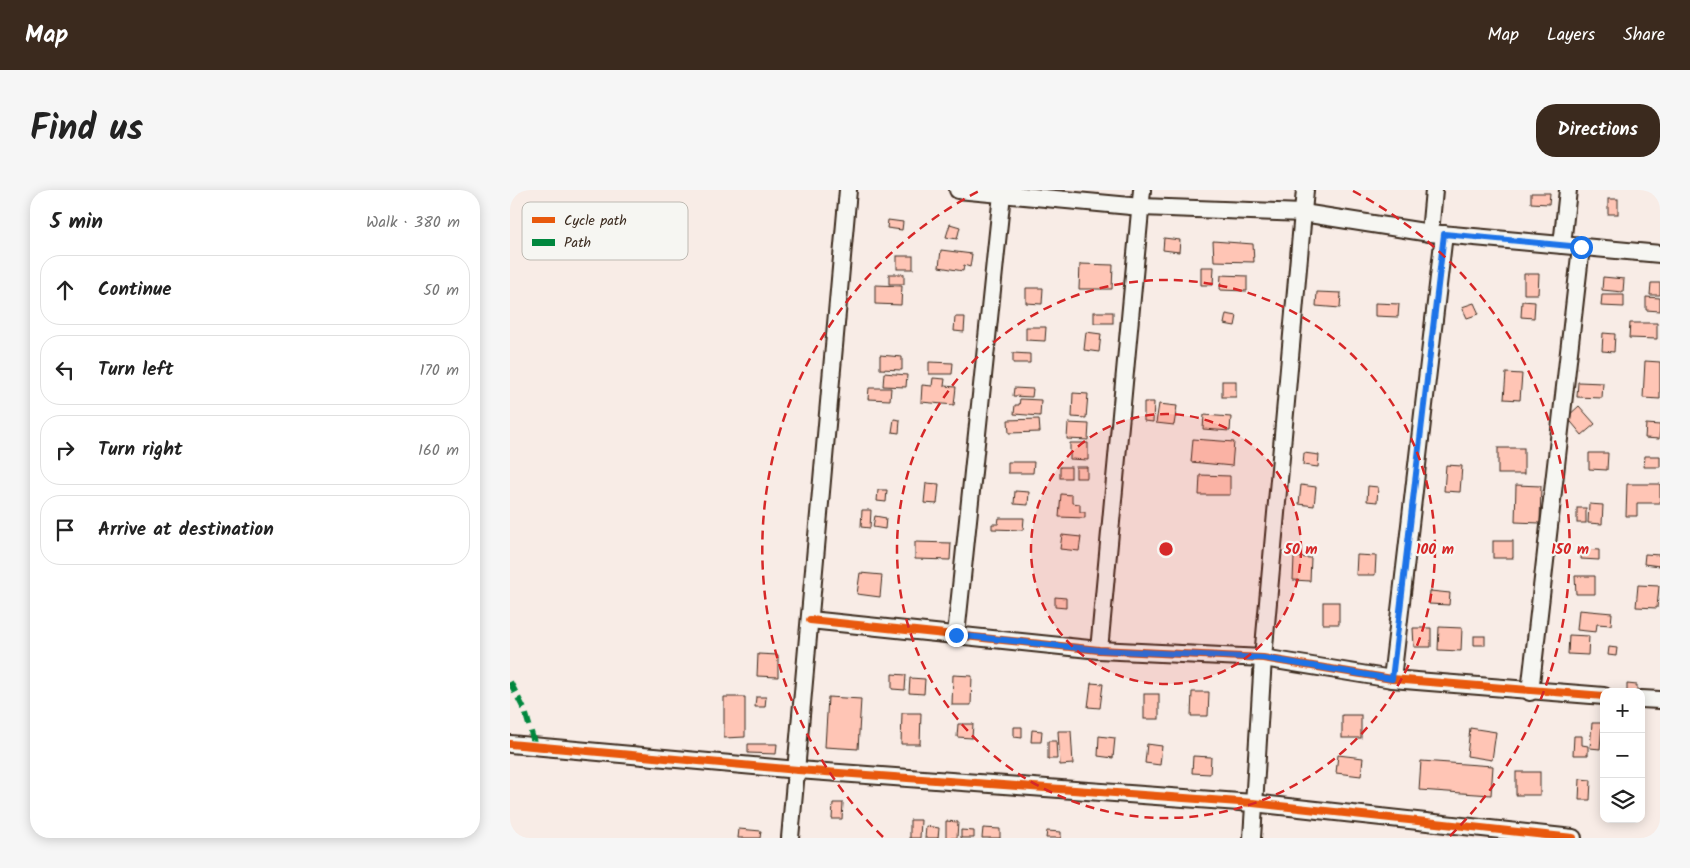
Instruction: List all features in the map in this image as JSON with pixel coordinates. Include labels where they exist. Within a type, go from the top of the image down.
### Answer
[{"type":"street","points":[[790,838],[798,770],[848,190]]},
{"type":"street","points":[[958,190],[1141,207],[1303,214],[1437,234],[1660,254]]},
{"type":"street","points":[[1099,650],[1142,190]]},
{"type":"street","points":[[1252,838],[1263,658],[1305,190]]},
{"type":"street","points":[[1392,679],[1437,234],[1434,190]]},
{"type":"street","points":[[1562,245],[1568,190]]},
{"type":"street","points":[[956,635],[1002,194]]},
{"type":"street","points":[[1530,692],[1581,247]]},
{"type":"street","points":[[810,620],[1099,650],[1263,658],[1392,679],[1530,692],[1600,696]]},
{"type":"street","points":[[1645,699],[1660,700]]},
{"type":"street","points":[[510,744],[798,770],[1253,803],[1573,838]]},
{"type":"building","points":[[1531,193],[1550,193],[1549,204],[1531,203]]},
{"type":"building","points":[[1608,199],[1618,199],[1618,214],[1608,214]]},
{"type":"building","points":[[888,220],[903,222],[902,230],[887,228]]},
{"type":"building","points":[[950,224],[960,227],[957,239],[946,237]]},
{"type":"building","points":[[1164,238],[1180,240],[1179,252],[1163,250]]},
{"type":"building","points":[[1213,241],[1253,244],[1254,262],[1214,261]]},
{"type":"building","points":[[941,250],[972,254],[970,267],[964,265],[963,271],[939,267]]},
{"type":"building","points":[[897,256],[913,256],[913,269],[897,269]]},
{"type":"building","points":[[1080,264],[1113,265],[1112,289],[1079,289]]},
{"type":"building","points":[[1201,267],[1214,267],[1213,285],[1201,285]]},
{"type":"building","points":[[889,274],[904,274],[904,284],[889,284]]},
{"type":"building","points":[[1524,274],[1539,274],[1538,294],[1524,294]]},
{"type":"building","points":[[1221,275],[1247,276],[1247,291],[1220,290]]},
{"type":"building","points":[[1603,277],[1624,279],[1623,292],[1602,290]]},
{"type":"building","points":[[1651,283],[1660,283],[1660,295],[1650,295]]},
{"type":"building","points":[[875,285],[902,286],[901,305],[875,304]]},
{"type":"building","points":[[1026,288],[1043,288],[1042,304],[1026,303]]},
{"type":"building","points":[[1317,292],[1341,293],[1340,308],[1316,306]]},
{"type":"building","points":[[1602,295],[1624,295],[1624,307],[1601,306]]},
{"type":"building","points":[[1646,297],[1660,298],[1660,311],[1646,310]]},
{"type":"building","points":[[1522,301],[1535,302],[1534,318],[1521,317]]},
{"type":"building","points":[[1375,303],[1399,304],[1398,317],[1375,316]]},
{"type":"building","points":[[1474,303],[1479,314],[1467,318],[1462,307]]},
{"type":"building","points":[[1094,312],[1113,312],[1113,323],[1094,323]]},
{"type":"building","points":[[1226,314],[1237,316],[1235,326],[1224,324]]},
{"type":"building","points":[[955,317],[965,317],[964,332],[954,331]]},
{"type":"building","points":[[1630,323],[1657,323],[1657,339],[1629,338]]},
{"type":"building","points":[[1026,327],[1046,327],[1045,341],[1026,340]]},
{"type":"building","points":[[1086,332],[1101,334],[1099,352],[1084,350]]},
{"type":"building","points":[[1603,333],[1615,334],[1614,352],[1602,351]]},
{"type":"building","points":[[1013,353],[1030,354],[1030,363],[1013,363]]},
{"type":"building","points":[[880,355],[902,357],[902,370],[880,369]]},
{"type":"building","points":[[1645,361],[1660,362],[1660,399],[1643,398]]},
{"type":"building","points":[[929,362],[953,363],[952,374],[929,374]]},
{"type":"building","points":[[884,373],[907,375],[906,387],[883,386]]},
{"type":"building","points":[[1506,373],[1522,374],[1520,400],[1504,399]]},
{"type":"building","points":[[933,378],[945,379],[944,386],[956,387],[954,405],[921,402],[922,385],[932,386]]},
{"type":"building","points":[[1222,381],[1236,381],[1236,397],[1222,397]]},
{"type":"building","points":[[1578,382],[1603,383],[1602,398],[1577,397]]},
{"type":"building","points":[[869,388],[891,388],[890,400],[868,399]]},
{"type":"building","points":[[1014,388],[1033,389],[1032,397],[1013,396]]},
{"type":"building","points":[[1073,393],[1088,394],[1086,418],[1072,417]]},
{"type":"building","points":[[1020,399],[1041,400],[1040,416],[1014,414],[1015,405],[1019,405]]},
{"type":"building","points":[[1144,402],[1154,402],[1153,422],[1144,421]]},
{"type":"building","points":[[1159,404],[1177,406],[1174,425],[1156,423]]},
{"type":"building","points":[[1579,406],[1595,424],[1582,435],[1567,417]]},
{"type":"building","points":[[1204,415],[1231,417],[1230,431],[1203,429]]},
{"type":"building","points":[[894,419],[900,420],[899,433],[892,432]]},
{"type":"building","points":[[1039,419],[1040,432],[1009,433],[1008,420]]},
{"type":"building","points":[[1068,423],[1089,424],[1088,440],[1067,439]]},
{"type":"building","points":[[1646,424],[1660,425],[1659,439],[1645,438]]},
{"type":"building","points":[[1193,439],[1234,442],[1232,466],[1191,462]]},
{"type":"building","points":[[1070,443],[1088,443],[1088,460],[1070,459]]},
{"type":"building","points":[[1498,448],[1524,448],[1524,474],[1498,474]]},
{"type":"building","points":[[1304,453],[1319,455],[1318,467],[1303,465]]},
{"type":"building","points":[[1589,453],[1608,453],[1607,470],[1589,469]]},
{"type":"building","points":[[1645,456],[1660,456],[1660,467],[1644,467]]},
{"type":"building","points":[[1008,462],[1034,462],[1033,473],[1008,473]]},
{"type":"building","points":[[1446,465],[1462,466],[1460,492],[1444,491]]},
{"type":"building","points":[[1060,467],[1071,467],[1071,478],[1060,478]]},
{"type":"building","points":[[1076,467],[1087,467],[1087,478],[1076,478]]},
{"type":"building","points":[[1200,475],[1230,476],[1230,495],[1199,495]]},
{"type":"building","points":[[926,483],[939,484],[937,504],[924,503]]},
{"type":"building","points":[[1627,484],[1660,484],[1660,503],[1637,503],[1637,516],[1626,516]]},
{"type":"building","points":[[1301,485],[1316,487],[1314,506],[1299,504]]},
{"type":"building","points":[[1516,485],[1541,486],[1540,523],[1515,522]]},
{"type":"building","points":[[1368,486],[1378,487],[1377,502],[1367,501]]},
{"type":"building","points":[[878,490],[887,490],[886,502],[877,501]]},
{"type":"building","points":[[1015,491],[1029,492],[1028,505],[1014,504]]},
{"type":"building","points":[[1061,494],[1072,495],[1072,503],[1080,504],[1080,512],[1085,512],[1085,518],[1059,517]]},
{"type":"building","points":[[1589,504],[1603,505],[1602,524],[1588,523]]},
{"type":"building","points":[[1577,508],[1586,508],[1586,523],[1577,523]]},
{"type":"building","points":[[862,510],[871,510],[870,528],[861,527]]},
{"type":"building","points":[[875,516],[886,518],[885,529],[873,527]]},
{"type":"building","points":[[999,518],[1024,518],[1023,530],[992,529],[992,524],[998,524]]},
{"type":"building","points":[[1062,535],[1081,537],[1079,551],[1060,549]]},
{"type":"building","points":[[1493,541],[1513,541],[1513,558],[1493,558]]},
{"type":"building","points":[[915,542],[951,543],[950,560],[915,559]]},
{"type":"building","points":[[1582,549],[1599,550],[1599,560],[1581,559]]},
{"type":"building","points":[[1645,554],[1660,555],[1660,566],[1644,564]]},
{"type":"building","points":[[1357,555],[1376,556],[1375,575],[1356,575]]},
{"type":"building","points":[[1294,557],[1311,558],[1310,581],[1293,580]]},
{"type":"building","points":[[860,573],[882,575],[880,597],[857,594]]},
{"type":"building","points":[[1575,576],[1595,576],[1595,594],[1576,594]]},
{"type":"building","points":[[1638,585],[1659,586],[1657,608],[1636,607]]},
{"type":"building","points":[[1430,591],[1450,593],[1449,605],[1429,604]]},
{"type":"building","points":[[1055,597],[1066,598],[1066,608],[1055,607]]},
{"type":"building","points":[[1323,602],[1339,602],[1339,624],[1323,624]]},
{"type":"building","points":[[1579,610],[1612,613],[1611,625],[1597,624],[1596,632],[1577,630]]},
{"type":"building","points":[[1439,627],[1462,628],[1461,651],[1438,650]]},
{"type":"building","points":[[1413,628],[1431,628],[1431,647],[1414,647]]},
{"type":"building","points":[[1569,635],[1589,636],[1588,655],[1568,654]]},
{"type":"building","points":[[1474,636],[1485,636],[1485,645],[1474,645]]},
{"type":"building","points":[[1609,647],[1617,648],[1616,656],[1608,655]]},
{"type":"building","points":[[758,654],[778,655],[778,677],[757,676]]},
{"type":"building","points":[[892,674],[906,675],[905,690],[892,689]]},
{"type":"building","points":[[953,675],[972,676],[971,705],[952,705]]},
{"type":"building","points":[[910,678],[925,679],[924,694],[909,693]]},
{"type":"building","points":[[1091,683],[1103,684],[1100,708],[1088,707]]},
{"type":"building","points":[[1627,684],[1637,685],[1637,688],[1627,688]]},
{"type":"building","points":[[1192,692],[1209,692],[1208,716],[1191,716]]},
{"type":"building","points":[[1144,694],[1159,694],[1159,719],[1144,719]]},
{"type":"building","points":[[724,697],[745,697],[745,737],[724,738]]},
{"type":"building","points":[[756,697],[766,697],[765,707],[755,707]]},
{"type":"building","points":[[828,697],[861,699],[858,749],[825,747]]},
{"type":"building","points":[[902,713],[921,713],[920,744],[901,744]]},
{"type":"building","points":[[1342,715],[1361,715],[1361,738],[1342,738]]},
{"type":"building","points":[[1592,723],[1600,723],[1600,749],[1590,748]]},
{"type":"building","points":[[958,724],[973,724],[972,738],[957,737]]},
{"type":"building","points":[[1014,727],[1022,727],[1022,738],[1014,737]]},
{"type":"building","points":[[1470,728],[1496,732],[1492,760],[1467,756]]},
{"type":"building","points":[[1032,730],[1042,731],[1041,742],[1031,742]]},
{"type":"building","points":[[1058,731],[1071,731],[1073,764],[1060,765]]},
{"type":"building","points":[[1099,736],[1115,738],[1113,758],[1098,756]]},
{"type":"building","points":[[1574,736],[1582,736],[1582,745],[1588,746],[1588,755],[1573,755]]},
{"type":"building","points":[[1048,741],[1056,741],[1057,759],[1048,759]]},
{"type":"building","points":[[748,744],[777,744],[776,754],[748,753]]},
{"type":"building","points":[[1147,744],[1162,746],[1160,765],[1145,763]]},
{"type":"building","points":[[1338,755],[1363,758],[1361,776],[1336,773]]},
{"type":"building","points":[[1193,756],[1211,757],[1210,774],[1192,773]]},
{"type":"building","points":[[1421,761],[1493,766],[1491,795],[1419,790]]},
{"type":"building","points":[[1516,772],[1540,772],[1540,795],[1516,795]]},
{"type":"building","points":[[1580,779],[1591,780],[1590,800],[1579,800]]},
{"type":"building","points":[[833,803],[843,803],[842,819],[832,819]]},
{"type":"building","points":[[910,820],[921,820],[920,838],[910,838]]},
{"type":"building","points":[[946,821],[958,822],[957,838],[946,838]]},
{"type":"building","points":[[926,826],[939,828],[938,838],[925,838]]},
{"type":"building","points":[[983,828],[1000,829],[1000,838],[982,838]]},
{"type":"building","points":[[739,829],[761,831],[760,838],[738,838]]},
{"type":"building","points":[[961,830],[974,831],[974,838],[961,838]]},
{"type":"building","points":[[1047,831],[1061,832],[1061,838],[1046,838]]},
{"type":"marked path","points":[[510,682],[525,711],[535,746]]},
{"type":"cycle path","points":[[810,620],[1099,650],[1263,658],[1392,679],[1600,696]]},
{"type":"cycle path","points":[[510,744],[798,770],[1253,803],[1573,838]]},
{"type":"route","points":[[956,635],[1099,650],[1263,658],[1392,679],[1444,234],[1581,247]]}]
